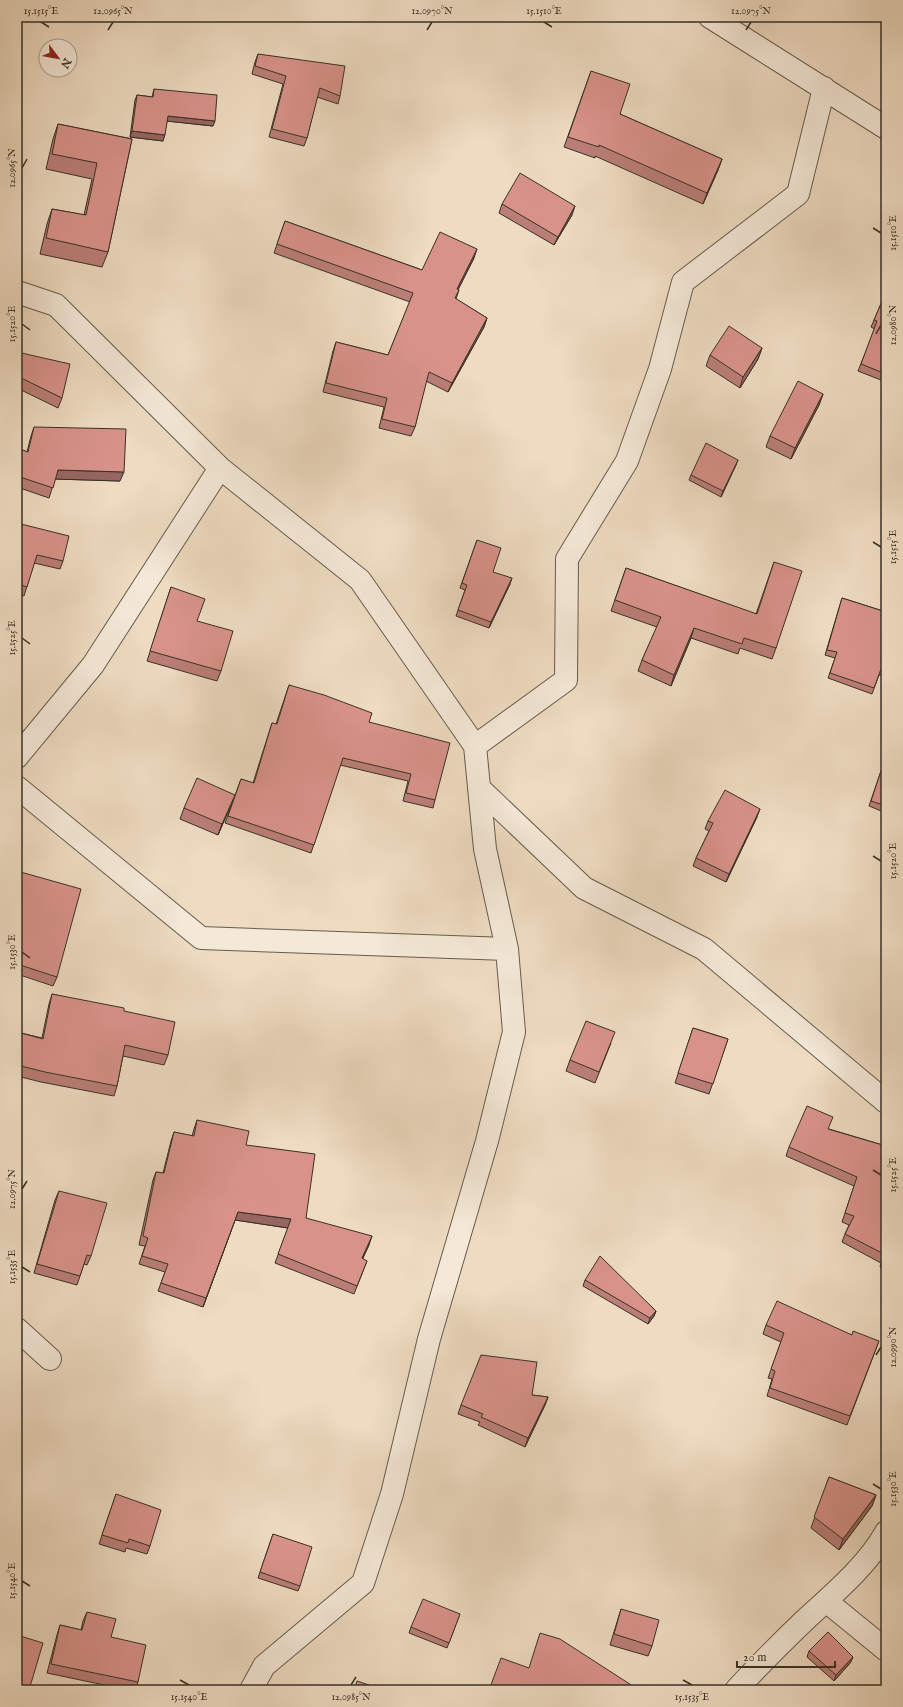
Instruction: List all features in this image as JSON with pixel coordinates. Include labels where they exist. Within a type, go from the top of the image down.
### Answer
[{"type":"street","points":[[710,17],[886,128]]},
{"type":"street","points":[[475,746],[566,680],[567,558],[627,461],[660,369],[683,282],[798,194],[824,88]]},
{"type":"street","points":[[19,291],[56,305],[220,468],[360,580],[475,746],[485,849],[507,949],[514,1032],[487,1141],[429,1339],[392,1494],[363,1583],[264,1666],[251,1690]]},
{"type":"street","points":[[17,757],[93,665],[220,468]]},
{"type":"street","points":[[17,787],[201,938],[507,949]]},
{"type":"street","points":[[479,788],[584,888],[704,949],[886,1102]]},
{"type":"street","points":[[17,1329],[50,1359]]},
{"type":"street","points":[[736,1690],[770,1653],[844,1584],[880,1542],[886,1532]]},
{"type":"street","points":[[826,1601],[886,1650]]},
{"type":"building","points":[[258,54],[345,66],[340,96],[320,88],[307,138],[272,129],[286,76],[255,66]]},
{"type":"building","points":[[591,71],[630,84],[620,114],[722,159],[707,193],[599,145],[599,147],[568,137]]},
{"type":"building","points":[[154,89],[217,95],[215,121],[168,116],[165,135],[132,131],[137,95],[153,97]]},
{"type":"building","points":[[58,124],[132,139],[108,252],[46,238],[52,209],[86,215],[97,163],[52,154]]},
{"type":"building","points":[[520,173],[575,206],[558,237],[502,204]]},
{"type":"building","points":[[285,221],[422,270],[440,232],[477,249],[457,289],[459,290],[455,298],[487,318],[452,383],[429,372],[415,427],[382,419],[387,398],[326,383],[336,342],[388,355],[413,293],[277,244]]},
{"type":"building","points":[[886,292],[886,374],[861,364],[877,321],[874,320]]},
{"type":"building","points":[[729,326],[762,348],[743,377],[710,355]]},
{"type":"building","points":[[17,352],[70,364],[62,398],[17,376]]},
{"type":"building","points":[[798,381],[823,394],[795,448],[770,436]]},
{"type":"building","points":[[34,427],[126,429],[124,472],[58,470],[53,488],[17,476],[17,448],[28,452]]},
{"type":"building","points":[[706,443],[738,460],[723,491],[691,475]]},
{"type":"building","points":[[17,523],[69,536],[63,561],[37,555],[27,587],[17,584]]},
{"type":"building","points":[[477,540],[501,548],[493,572],[512,578],[491,622],[458,610],[467,585],[462,583]]},
{"type":"building","points":[[774,562],[802,571],[776,648],[744,638],[742,644],[694,628],[674,675],[642,660],[661,617],[615,600],[626,568],[757,614]]},
{"type":"building","points":[[171,587],[205,599],[197,621],[233,631],[221,671],[150,651]]},
{"type":"building","points":[[842,598],[886,612],[886,671],[881,669],[874,688],[830,673],[837,652],[827,650]]},
{"type":"building","points":[[289,685],[324,695],[372,713],[369,722],[450,743],[435,800],[406,793],[411,774],[343,758],[314,845],[228,816],[241,779],[254,783],[272,723],[277,724]]},
{"type":"building","points":[[882,768],[886,770],[886,806],[871,801]]},
{"type":"building","points":[[197,778],[235,795],[222,824],[184,808]]},
{"type":"building","points":[[725,790],[760,809],[729,874],[696,858],[713,823],[708,821]]},
{"type":"building","points":[[17,840],[22,841],[17,862]]},
{"type":"building","points":[[17,871],[81,889],[57,977],[17,964]]},
{"type":"building","points":[[52,994],[124,1008],[124,1011],[175,1022],[168,1055],[125,1045],[117,1086],[17,1065],[17,1032],[43,1039]]},
{"type":"building","points":[[586,1021],[615,1032],[599,1072],[570,1060]]},
{"type":"building","points":[[693,1028],[728,1039],[713,1084],[678,1073]]},
{"type":"building","points":[[807,1106],[833,1117],[828,1129],[886,1146],[886,1259],[883,1258],[884,1254],[845,1234],[854,1216],[845,1213],[857,1177],[789,1147]]},
{"type":"building","points":[[197,1120],[249,1131],[246,1145],[315,1154],[306,1218],[372,1236],[362,1258],[367,1261],[357,1286],[278,1254],[291,1219],[238,1212],[206,1298],[161,1283],[168,1264],[142,1256],[148,1238],[143,1236],[156,1172],[164,1173],[174,1132],[194,1136]]},
{"type":"building","points":[[59,1191],[107,1203],[91,1256],[87,1255],[80,1276],[37,1264]]},
{"type":"building","points":[[600,1256],[656,1311],[650,1318],[585,1280]]},
{"type":"building","points":[[777,1301],[852,1335],[853,1331],[879,1341],[850,1416],[770,1388],[775,1371],[771,1369],[784,1333],[766,1325]]},
{"type":"building","points":[[481,1355],[537,1362],[532,1395],[548,1397],[528,1438],[481,1417],[483,1414],[461,1405]]},
{"type":"building","points":[[829,1477],[876,1495],[843,1539],[814,1517]]},
{"type":"building","points":[[116,1494],[161,1510],[150,1546],[129,1539],[128,1543],[102,1535]]},
{"type":"building","points":[[273,1534],[312,1547],[300,1586],[260,1572]]},
{"type":"building","points":[[423,1599],[460,1614],[449,1643],[411,1627]]},
{"type":"building","points":[[621,1609],[659,1620],[652,1646],[614,1634]]},
{"type":"building","points":[[87,1612],[116,1619],[111,1637],[146,1645],[138,1682],[51,1664],[60,1625],[82,1630]]},
{"type":"building","points":[[828,1632],[853,1657],[836,1675],[809,1651]]},
{"type":"building","points":[[540,1633],[560,1639],[639,1690],[489,1690],[501,1658],[529,1668]]},
{"type":"building","points":[[17,1635],[43,1643],[29,1690],[17,1690]]},
{"type":"building","points":[[357,1681],[384,1690],[354,1690]]}]
